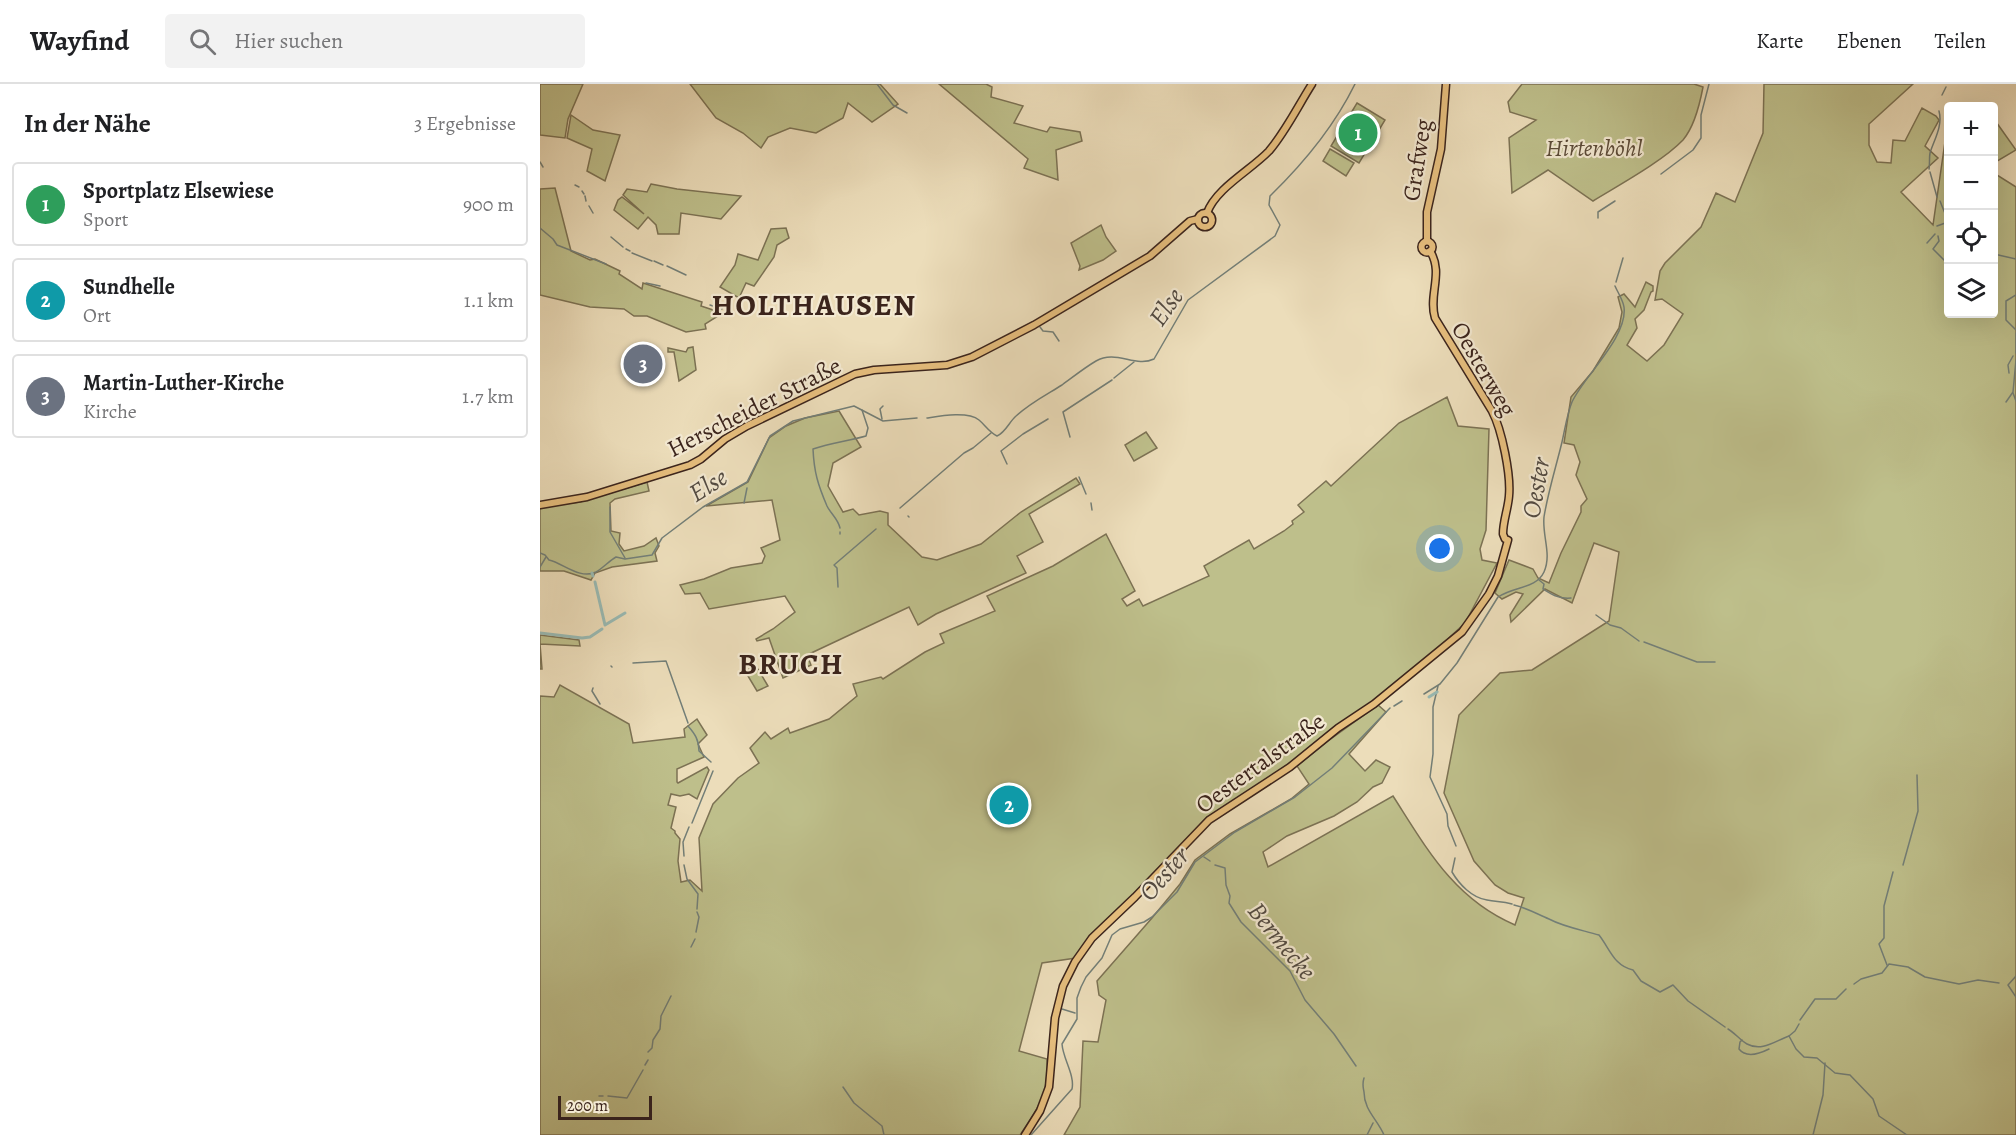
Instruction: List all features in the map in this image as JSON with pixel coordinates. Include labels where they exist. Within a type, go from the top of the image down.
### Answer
[{"type":"main road","name":"Herscheider Straße","points":[[1207,213],[1212,201],[1258,161],[1278,139],[1312,84]]},
{"type":"main road","name":"Grafweg","points":[[1435,320],[1432,305],[1437,271],[1430,251],[1432,245],[1427,241],[1426,212],[1441,150],[1446,84]]},
{"type":"main road","name":"Herscheider Straße","points":[[1198,219],[1201,225],[1208,226],[1212,219],[1207,213]]},
{"type":"main road","name":"Herscheider Straße","points":[[540,505],[587,497],[690,465],[747,426],[855,374],[874,370],[947,365],[972,357],[1034,325],[1150,256],[1190,221],[1207,213]]},
{"type":"main road","name":"Oesterweg","points":[[1435,320],[1452,344],[1497,420],[1509,490],[1503,530],[1503,537],[1508,540]]},
{"type":"main road","name":"Oestertalstraße","points":[[1025,1135],[1040,1111],[1049,1087],[1055,1018],[1063,986],[1069,972],[1092,938],[1209,820],[1290,766],[1338,728],[1374,704],[1462,632],[1489,594],[1505,556],[1508,540]]},
{"type":"green space","points":[[540,84],[583,84],[568,119],[565,138],[540,135]]},
{"type":"green space","points":[[690,84],[880,84],[898,104],[872,122],[848,103],[843,118],[816,133],[790,128],[768,137],[761,148],[743,133],[716,118]]},
{"type":"green space","points":[[939,84],[986,84],[992,87],[991,97],[1023,106],[1014,123],[1047,132],[1050,127],[1080,132],[1082,141],[1056,150],[1058,180],[1024,168],[1028,159]]},
{"type":"green space","name":"Hirtenböhl","points":[[1522,84],[1694,84],[1703,87],[1693,122],[1683,140],[1653,164],[1593,201],[1548,170],[1512,193],[1509,138],[1536,120],[1510,112],[1508,102]]},
{"type":"green space","points":[[1764,84],[1913,84],[1869,124],[1869,145],[1877,162],[1891,163],[1893,140],[1905,141],[1922,108],[1939,120],[1925,146],[1938,158],[1901,192],[1933,225],[1944,149],[1944,318],[1998,318],[1998,176],[2016,187],[2016,1135],[1064,1135],[1080,1107],[1083,1041],[1098,1042],[1106,1000],[1099,995],[1097,981],[1180,884],[1195,860],[1230,834],[1291,799],[1309,784],[1297,766],[1378,705],[1386,712],[1349,754],[1365,771],[1376,760],[1390,767],[1382,783],[1373,787],[1357,802],[1334,816],[1287,836],[1263,852],[1268,867],[1393,796],[1430,853],[1459,887],[1494,914],[1515,925],[1524,898],[1508,893],[1495,885],[1474,861],[1444,793],[1459,715],[1500,673],[1532,670],[1609,621],[1619,552],[1594,543],[1572,603],[1545,589],[1511,622],[1510,615],[1523,594],[1516,592],[1502,599],[1495,593],[1509,560],[1533,569],[1538,578],[1549,583],[1581,512],[1581,506],[1587,499],[1576,475],[1580,462],[1574,445],[1564,443],[1571,397],[1593,371],[1619,328],[1622,312],[1618,297],[1624,294],[1635,307],[1646,282],[1653,286],[1644,310],[1635,319],[1637,328],[1627,345],[1647,361],[1664,345],[1683,314],[1662,299],[1655,300],[1660,271],[1701,227],[1716,193],[1735,202],[1763,133]]},
{"type":"green space","points":[[1357,103],[1385,120],[1359,163],[1331,146]]},
{"type":"green space","points":[[571,115],[593,130],[620,135],[605,181],[587,171],[592,149],[567,138]]},
{"type":"green space","points":[[1998,125],[2016,150],[1998,161]]},
{"type":"green space","points":[[1330,149],[1354,163],[1346,176],[1323,161]]},
{"type":"green space","points":[[651,184],[741,196],[721,219],[681,213],[679,234],[658,234],[656,225],[648,217],[638,229],[614,210],[618,200],[622,197],[644,214],[623,195],[627,189],[647,192]]},
{"type":"green space","points":[[555,188],[571,251],[620,271],[619,274],[642,289],[643,283],[702,302],[701,306],[721,314],[705,324],[706,329],[686,332],[647,316],[634,316],[624,309],[590,307],[540,295],[540,189]]},
{"type":"green space","points":[[1101,225],[1116,251],[1103,260],[1079,270],[1080,266],[1071,243]]},
{"type":"green space","points":[[786,228],[789,238],[777,245],[774,257],[754,286],[746,283],[739,298],[720,287],[735,265],[738,254],[758,260],[771,229]]},
{"type":"green space","points":[[693,347],[696,370],[679,381],[674,352],[668,352],[668,348],[686,352],[688,348]]},
{"type":"green space","points":[[1447,397],[1458,426],[1489,429],[1486,530],[1480,549],[1482,560],[1497,563],[1465,623],[1412,672],[1272,776],[1206,818],[1076,958],[1042,963],[1019,1051],[1047,1059],[1046,1081],[1033,1117],[1020,1135],[540,1135],[540,696],[554,697],[560,685],[629,724],[633,743],[685,737],[684,729],[697,719],[707,735],[698,744],[704,757],[677,769],[677,782],[707,767],[709,770],[697,799],[689,794],[680,796],[671,794],[668,805],[676,807],[671,828],[680,839],[678,861],[681,882],[690,880],[702,891],[699,838],[713,804],[738,778],[759,763],[750,748],[765,732],[771,739],[788,728],[790,733],[829,719],[857,696],[853,684],[881,677],[883,679],[925,652],[944,643],[940,634],[995,611],[987,596],[1053,566],[1106,534],[1135,591],[1122,599],[1127,606],[1139,599],[1143,606],[1209,576],[1204,566],[1249,540],[1254,549],[1284,531],[1304,512],[1298,505],[1326,481],[1331,486],[1399,423]]},
{"type":"green space","points":[[839,411],[861,447],[833,463],[828,486],[843,512],[853,509],[859,515],[880,511],[888,513],[888,525],[922,557],[937,560],[981,544],[1021,512],[1076,478],[1080,484],[1029,514],[1043,542],[1017,556],[1026,573],[936,614],[918,625],[909,607],[807,655],[811,665],[783,678],[769,638],[757,641],[756,639],[795,612],[785,596],[709,609],[700,593],[685,594],[680,585],[704,579],[731,568],[762,563],[765,556],[761,548],[780,540],[772,500],[706,506],[748,482],[769,438],[786,426],[805,418]]},
{"type":"green space","points":[[1146,432],[1157,448],[1134,461],[1125,445]]},
{"type":"green space","points":[[647,482],[649,491],[615,499],[610,503],[611,531],[620,533],[619,544],[624,551],[644,546],[656,538],[659,546],[655,553],[657,561],[612,567],[595,573],[591,580],[564,571],[540,571],[540,507],[580,502]]},
{"type":"green space","points":[[540,635],[579,640],[580,646],[540,644]]},
{"type":"green space","points":[[540,644],[542,669],[540,669]]},
{"type":"green space","points":[[756,666],[768,686],[757,691],[745,671]]},
{"type":"waterway","points":[[877,84],[893,105],[907,113]]},
{"type":"waterway","name":"Else","points":[[927,418],[954,415],[974,417],[997,436],[1027,407],[1096,361],[1111,357],[1140,361],[1154,359],[1188,300],[1275,236],[1280,225],[1269,205],[1270,196],[1317,144],[1338,115],[1355,84]]},
{"type":"waterway","name":"Oester","points":[[1661,174],[1693,150],[1701,138],[1701,115],[1709,84]]},
{"type":"waterway","points":[[1942,95],[1946,87]]},
{"type":"waterway","points":[[1929,169],[1930,153],[1939,127],[1939,111]]},
{"type":"waterway","points":[[540,162],[543,167]]},
{"type":"waterway","points":[[1930,172],[1937,197]]},
{"type":"waterway","points":[[575,185],[579,187]]},
{"type":"waterway","points":[[585,196],[586,201]]},
{"type":"waterway","name":"Oester","points":[[1598,218],[1598,212],[1615,201]]},
{"type":"waterway","points":[[1940,201],[1944,211]]},
{"type":"waterway","points":[[589,206],[593,213]]},
{"type":"waterway","points":[[1937,226],[1944,223]]},
{"type":"waterway","points":[[540,228],[557,245],[606,264]]},
{"type":"waterway","points":[[1927,243],[1935,234]]},
{"type":"waterway","points":[[1938,236],[1939,241],[1933,249],[1944,260]]},
{"type":"waterway","points":[[611,237],[623,247]]},
{"type":"waterway","points":[[626,249],[630,251]]},
{"type":"waterway","points":[[632,253],[652,261]]},
{"type":"waterway","points":[[1998,255],[2016,259]]},
{"type":"waterway","name":"Oester","points":[[1616,282],[1623,258]]},
{"type":"waterway","points":[[654,261],[663,265]]},
{"type":"waterway","points":[[667,266],[686,275]]},
{"type":"waterway","points":[[646,283],[660,286]]},
{"type":"waterway","name":"Oester","points":[[1424,694],[1440,684],[1457,663],[1498,597],[1536,582],[1544,572],[1547,558],[1544,517],[1570,407],[1612,343],[1623,319],[1624,307],[1615,286]]},
{"type":"waterway","points":[[2016,295],[2006,301],[2006,320],[2016,330]]},
{"type":"waterway","points":[[710,305],[722,309],[726,301]]},
{"type":"waterway","points":[[1040,327],[1043,331],[1053,332],[1059,341]]},
{"type":"waterway","points":[[2016,333],[2016,353]]},
{"type":"waterway","points":[[2009,373],[2008,365],[2013,356]]},
{"type":"waterway","points":[[2006,402],[2013,392],[2016,360]]},
{"type":"waterway","points":[[1114,378],[1134,362]]},
{"type":"waterway","points":[[1070,437],[1063,412],[1112,380]]},
{"type":"waterway","points":[[2013,393],[2016,401]]},
{"type":"waterway","name":"Else","points":[[540,553],[549,560],[584,574],[596,572],[616,557],[625,559],[652,555],[662,538],[703,507],[747,482],[770,436],[793,421],[854,406],[883,421],[917,418]]},
{"type":"waterway","points":[[882,419],[880,409],[883,406]]},
{"type":"waterway","points":[[840,528],[821,491],[815,472],[813,449],[866,436],[868,428],[862,410]]},
{"type":"waterway","points":[[1007,464],[1001,451],[1048,419]]},
{"type":"waterway","points":[[900,508],[991,433]]},
{"type":"waterway","points":[[1079,477],[1086,494]]},
{"type":"waterway","points":[[744,503],[747,488]]},
{"type":"waterway","points":[[1091,503],[1092,510]]},
{"type":"waterway","points":[[610,507],[610,532],[625,558]]},
{"type":"waterway","points":[[838,587],[837,568],[834,565],[876,529]]},
{"type":"waterway","points":[[540,567],[546,557]]},
{"type":"waterway","points":[[1539,580],[1544,584],[1543,589],[1550,593],[1571,598]]},
{"type":"waterway","points":[[595,582],[605,625],[625,613]]},
{"type":"waterway","points":[[1596,615],[1610,625],[1621,628],[1639,641]]},
{"type":"waterway","points":[[540,633],[582,638],[590,637],[602,629]]},
{"type":"waterway","points":[[1644,642],[1697,662],[1715,662]]},
{"type":"waterway","points":[[633,663],[666,661],[688,723]]},
{"type":"waterway","points":[[1438,686],[1433,707],[1433,754],[1430,777],[1447,814],[1448,826],[1456,846]]},
{"type":"waterway","points":[[593,688],[592,691],[600,704]]},
{"type":"waterway","points":[[1429,697],[1437,692]]},
{"type":"waterway","name":"Oester","points":[[1394,706],[1402,701]]},
{"type":"waterway","name":"Oester","points":[[1031,1135],[1072,1089],[1072,1078],[1062,1044],[1077,1019],[1077,998],[1081,987],[1086,977],[1102,958],[1112,935],[1120,929],[1144,922],[1152,917],[1177,892],[1195,862],[1235,832],[1295,797],[1332,768],[1390,708]]},
{"type":"waterway","points":[[688,726],[696,737],[699,751],[711,762]]},
{"type":"waterway","points":[[692,823],[713,771]]},
{"type":"waterway","points":[[1903,865],[1918,811],[1917,775]]},
{"type":"waterway","points":[[684,856],[683,842],[689,827]]},
{"type":"waterway","name":"Bermecke","points":[[1204,857],[1210,861]]},
{"type":"waterway","points":[[1455,858],[1452,872],[1466,890],[1481,899],[1512,904]]},
{"type":"waterway","points":[[684,865],[687,879],[698,894],[697,909]]},
{"type":"waterway","name":"Bermecke","points":[[1215,865],[1225,868],[1229,903],[1241,922],[1290,971],[1305,1000],[1334,1034],[1356,1066]]},
{"type":"waterway","points":[[1887,965],[1879,944],[1884,938],[1884,906],[1893,872]]},
{"type":"waterway","points":[[1514,905],[1561,924],[1599,935],[1617,961],[1633,970],[1641,981],[1660,992],[1673,985],[1688,1001],[1725,1027]]},
{"type":"waterway","points":[[696,932],[699,917],[697,912]]},
{"type":"waterway","points":[[691,947],[695,939]]},
{"type":"waterway","points":[[1854,984],[1861,979],[1882,973],[1889,964],[1908,967],[1925,977],[1959,984],[1978,980],[1999,983]]},
{"type":"waterway","points":[[2016,976],[2008,985],[2016,997]]},
{"type":"waterway","points":[[1800,1020],[1815,999],[1836,999],[1846,989]]},
{"type":"waterway","points":[[648,1052],[660,1029],[661,1016],[671,996]]},
{"type":"waterway","points":[[1062,1009],[1075,1013]]},
{"type":"waterway","points":[[1789,1036],[1799,1024]]},
{"type":"waterway","points":[[1728,1029],[1747,1044],[1758,1047],[1789,1036],[1796,1049],[1804,1057],[1817,1058],[1835,1073],[1850,1075],[1873,1099],[1879,1116],[1907,1135]]},
{"type":"waterway","points":[[1742,1040],[1739,1049],[1745,1054],[1757,1054],[1769,1049]]},
{"type":"waterway","points":[[645,1065],[648,1060]]},
{"type":"waterway","points":[[1813,1135],[1823,1095],[1825,1063]]},
{"type":"waterway","points":[[608,1096],[627,1098],[643,1070]]},
{"type":"waterway","name":"Bermecke","points":[[1364,1078],[1366,1104],[1384,1135]]},
{"type":"waterway","points":[[843,1087],[854,1103],[882,1126],[884,1135]]},
{"type":"waterway","points":[[1367,1135],[1373,1123]]},
{"type":"place","name":"Sportplatz Elsewiese","points":[[1358,133]]},
{"type":"place","name":"Martin-Luther-Kirche","points":[[643,364]]},
{"type":"place","name":"Sundhelle","points":[[1009,805]]},
{"type":"district","name":"HOLTHAUSEN","points":[[814,305]]},
{"type":"district","name":"BRUCH","points":[[791,664]]}]
